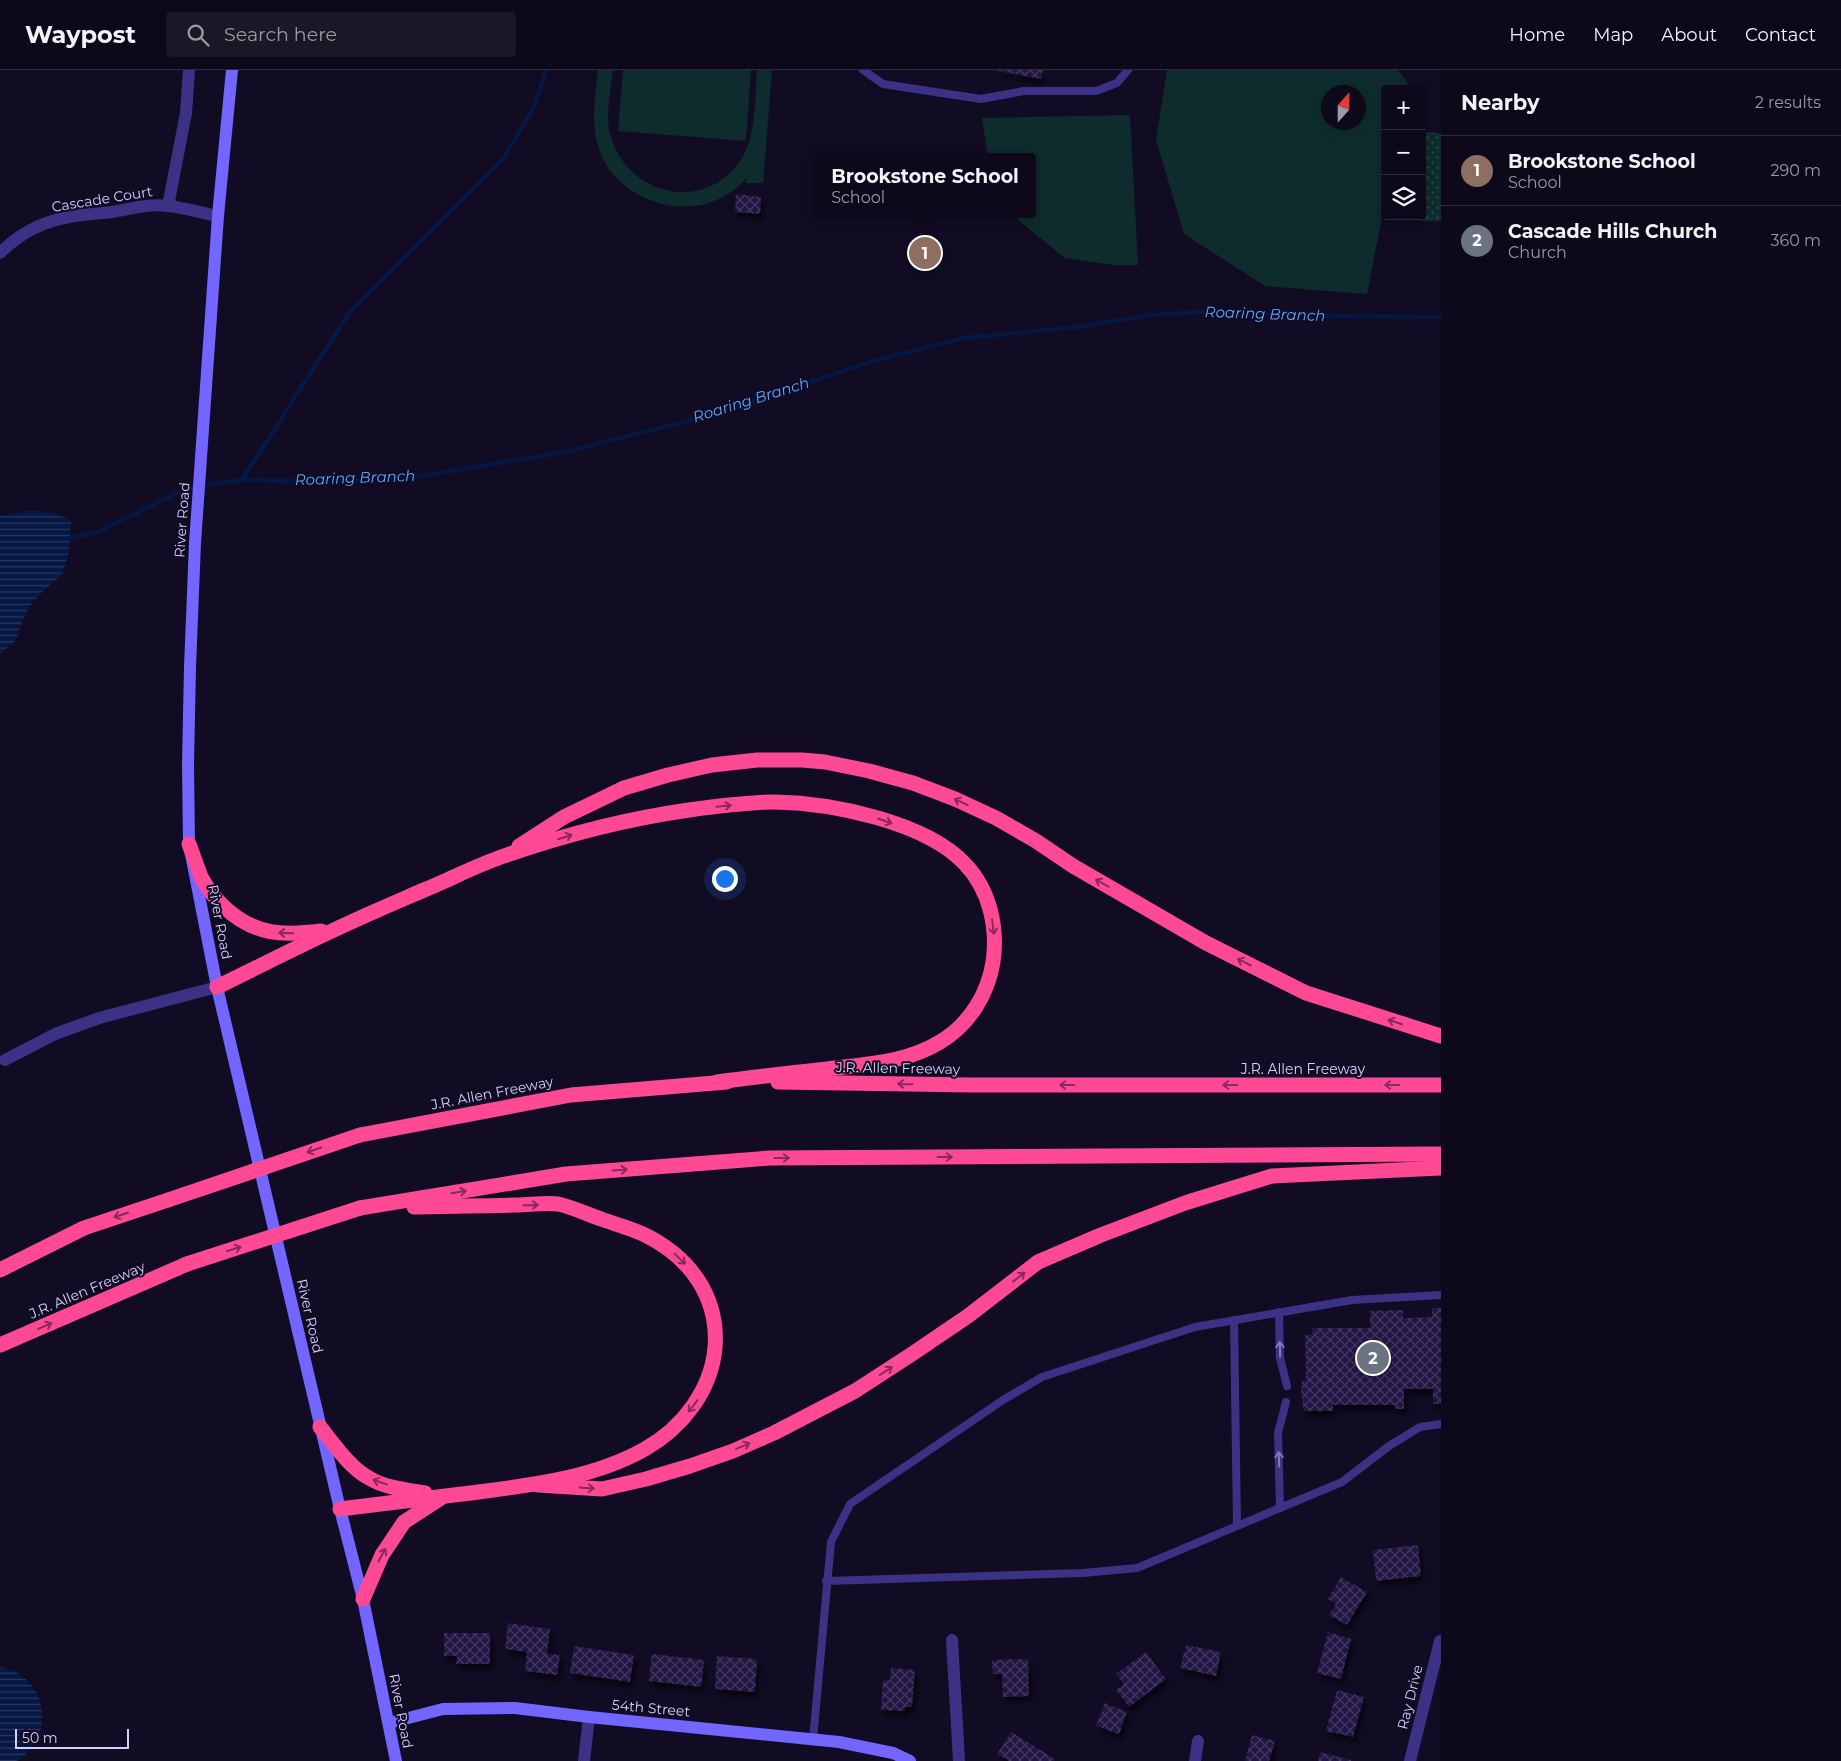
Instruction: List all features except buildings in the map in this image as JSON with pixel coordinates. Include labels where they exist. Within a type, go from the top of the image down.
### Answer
[{"type":"highway","points":[[502,856],[564,817],[624,788],[668,775],[712,765],[757,760],[825,762],[913,783],[955,799],[996,818],[1036,841],[1073,866],[1206,943],[1306,993],[1441,1036]]},
{"type":"highway","points":[[217,987],[335,929],[502,856],[598,827],[664,814],[709,807],[777,802],[844,809],[909,830],[950,850],[966,865],[980,883],[989,904],[994,926],[994,949],[991,972],[984,993],[973,1013],[958,1030],[940,1043],[898,1060],[717,1082]]},
{"type":"highway","points":[[189,844],[202,877],[214,897],[238,920],[255,929],[273,932],[302,933],[335,929]]},
{"type":"highway","name":"J.R. Allen Freeway","points":[[0,1270],[84,1228],[360,1135],[571,1095],[717,1082],[972,1085],[1441,1085]]},
{"type":"highway","points":[[360,1208],[566,1174],[770,1158],[1441,1154]]},
{"type":"highway","points":[[538,1485],[602,1489],[690,1466],[774,1433],[854,1391],[912,1354],[968,1316],[1038,1262],[1101,1235],[1185,1203],[1272,1176],[1441,1168]]},
{"type":"highway","points":[[340,1509],[538,1485],[607,1467],[628,1458],[648,1448],[666,1434],[683,1419],[697,1402],[708,1381],[714,1360],[716,1337],[706,1293],[694,1274],[679,1256],[643,1234],[557,1204],[360,1208]]},
{"type":"highway","name":"J.R. Allen Freeway","points":[[0,1345],[187,1264],[360,1208]]},
{"type":"highway","points":[[320,1427],[349,1462],[369,1478],[400,1489],[444,1496]]},
{"type":"highway","points":[[363,1600],[382,1554],[404,1522],[444,1496]]},
{"type":"main road","name":"River Road","points":[[232,70],[218,216],[195,543],[188,765],[189,844],[217,987],[320,1427],[363,1600],[396,1761]]},
{"type":"main road","name":"54th Street","points":[[389,1723],[443,1709],[515,1708],[839,1742],[893,1753],[910,1761]]},
{"type":"street","points":[[168,206],[186,114],[188,70]]},
{"type":"street","name":"Cascade Court","points":[[0,254],[10,244],[29,231],[71,216],[94,215],[150,205],[168,206],[218,216]]},
{"type":"street","points":[[2,1060],[55,1034],[98,1018],[217,987]]},
{"type":"street","points":[[952,1640],[959,1761]]},
{"type":"street","name":"Ray Drive","points":[[1410,1761],[1440,1641]]},
{"type":"street","points":[[584,1761],[589,1717]]},
{"type":"street","points":[[1195,1761],[1198,1742]]},
{"type":"lane","points":[[863,70],[883,84],[981,99],[1024,91],[1096,91],[1117,83],[1128,70]]},
{"type":"lane","points":[[813,1739],[831,1542],[850,1504],[1003,1400],[1042,1377],[1195,1327],[1352,1300],[1441,1295]]},
{"type":"lane","points":[[1279,1312],[1280,1358],[1287,1386]]},
{"type":"lane","points":[[1234,1320],[1238,1526]]},
{"type":"lane","points":[[1280,1508],[1278,1433],[1286,1402]]},
{"type":"lane","points":[[826,1581],[1083,1573],[1137,1568],[1342,1482],[1389,1446],[1420,1427],[1441,1424]]},
{"type":"green space","points":[[598,70],[613,70],[608,119],[610,134],[620,156],[634,174],[652,185],[672,191],[693,191],[713,185],[731,172],[745,152],[753,123],[757,70],[772,70],[763,183],[746,183],[747,177],[730,193],[709,203],[687,206],[664,204],[642,197],[623,184],[608,167],[596,137],[594,108]]},
{"type":"green space","points":[[623,70],[751,70],[746,141],[618,131]]},
{"type":"green space","points":[[1167,70],[1398,70],[1408,83],[1408,85],[1381,85],[1381,220],[1367,294],[1265,286],[1184,234],[1156,140]]},
{"type":"green space","points":[[1130,115],[1138,265],[1114,265],[1065,258],[1018,220],[1017,218],[1036,218],[1036,153],[987,153],[982,118]]},
{"type":"green space","points":[[1426,132],[1441,133],[1441,221],[1420,221],[1426,220]]},
{"type":"water","points":[[30,511],[51,512],[71,520],[69,552],[62,575],[43,591],[29,607],[16,640],[0,654],[0,516]]},
{"type":"water","points":[[0,1667],[14,1671],[25,1678],[33,1687],[39,1699],[42,1712],[42,1725],[38,1737],[31,1749],[16,1761],[0,1761]]},
{"type":"waterway","points":[[242,480],[349,313],[503,159],[534,107],[546,70]]},
{"type":"waterway","name":"Roaring Branch","points":[[70,538],[98,532],[187,488],[242,480],[326,482],[410,478],[570,451],[718,413],[870,362],[964,338],[1078,327],[1150,315],[1223,311],[1308,316],[1441,317]]},
{"type":"place","name":"Brookstone School","points":[[925,253]]},
{"type":"place","name":"Cascade Hills Church","points":[[1373,1358]]}]
